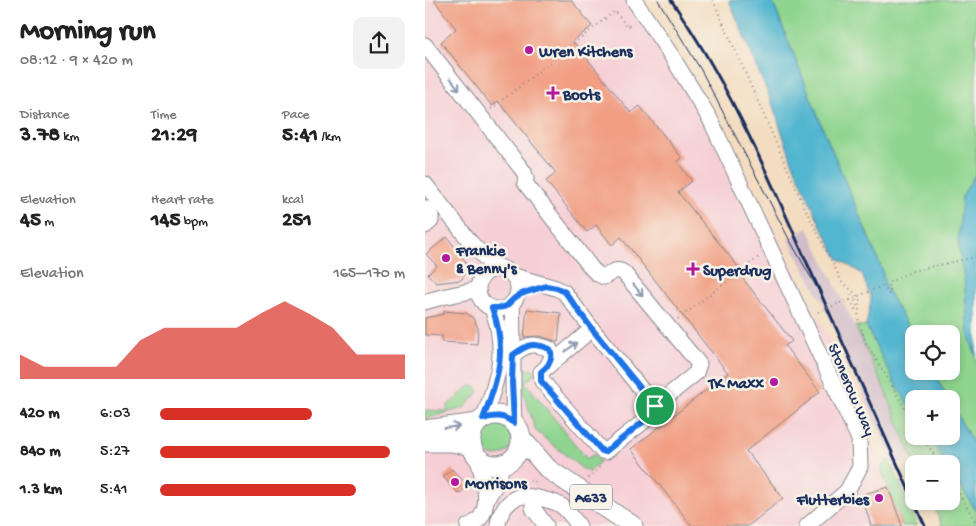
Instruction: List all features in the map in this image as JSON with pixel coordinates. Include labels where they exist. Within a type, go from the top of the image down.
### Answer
[{"type":"main road","points":[[425,430],[481,421],[491,416],[507,418],[517,430],[520,447],[517,454],[507,463]]},
{"type":"main road","points":[[475,451],[472,438],[474,430],[481,421]]},
{"type":"main road","name":"A633","points":[[517,430],[548,469],[633,526]]},
{"type":"main road","name":"A633","points":[[425,442],[451,442],[475,451],[489,464],[507,463],[548,469]]},
{"type":"lane","name":"Stonerow Way","points":[[633,0],[671,55],[710,119],[859,439],[860,467],[847,491],[807,526]]},
{"type":"lane","points":[[425,46],[524,172],[525,183],[593,270],[601,276],[615,270],[620,270],[699,364],[696,373],[652,402]]},
{"type":"lane","points":[[425,184],[472,244],[490,263],[509,273],[518,286],[514,300],[512,382],[517,430]]},
{"type":"lane","points":[[425,208],[431,216],[431,221],[425,226]]},
{"type":"lane","points":[[472,244],[481,282],[480,298],[488,306],[499,328],[501,349],[496,384],[481,421]]},
{"type":"lane","points":[[425,302],[439,297],[456,295],[481,282],[491,270],[509,273],[565,292],[592,329],[652,402],[653,414],[605,452],[602,451],[541,381],[541,372],[592,329]]},
{"type":"lane","points":[[456,295],[488,306],[503,308],[528,291],[546,286]]},
{"type":"lane","points":[[513,355],[523,346],[528,345],[550,349],[552,356],[547,367]]},
{"type":"lane","points":[[474,525],[483,514],[486,500],[484,480],[475,451]]},
{"type":"lane","points":[[486,500],[507,463]]},
{"type":"lane","points":[[498,526],[498,520],[506,505],[521,496],[553,501],[564,506],[579,526]]},
{"type":"lane","points":[[538,498],[533,503],[533,508],[546,526]]},
{"type":"path","points":[[713,0],[804,206],[841,282],[856,294],[860,301],[858,318],[865,341],[905,408]]},
{"type":"path","points":[[481,117],[615,11],[627,27],[644,14]]},
{"type":"path","points":[[668,327],[771,248]]},
{"type":"path","points":[[852,291],[850,300],[855,309],[858,307],[854,298],[884,285],[888,294],[891,293],[888,283],[913,271],[976,257]]},
{"type":"path","points":[[818,312],[850,300]]},
{"type":"path","points":[[587,478],[599,469],[605,452]]},
{"type":"path","points":[[960,496],[976,522]]},
{"type":"shaded area","points":[[425,0],[643,0],[722,125],[825,330],[882,466],[882,471],[902,526],[425,526]]},
{"type":"shaded area","points":[[808,228],[885,390],[905,439],[905,445],[908,445],[912,455],[905,455],[905,459],[894,464],[823,303],[788,239]]},
{"type":"green space","points":[[772,0],[976,0],[976,173],[962,197],[968,333],[976,356],[976,448],[960,420],[960,390],[943,390],[938,380],[960,380],[960,325],[907,325],[885,286],[882,269]]},
{"type":"green space","points":[[855,326],[866,326],[905,399],[905,439],[885,390]]},
{"type":"green space","points":[[523,369],[534,370],[535,374],[525,382],[587,459],[594,454],[600,462],[589,472],[536,431],[524,394]]},
{"type":"green space","points":[[470,386],[476,387],[479,392],[464,408],[425,419],[425,410],[447,411],[448,405]]},
{"type":"green space","points":[[496,424],[507,429],[512,440],[507,451],[496,456],[485,451],[480,440],[485,429]]},
{"type":"green space","points":[[907,445],[934,445],[941,455],[911,455]]},
{"type":"green space","points":[[889,459],[905,496],[905,510],[911,510],[918,526],[902,526],[882,471],[882,466]]},
{"type":"green space","points":[[960,485],[976,511],[976,526],[942,526],[936,510],[960,510]]},
{"type":"water","points":[[729,0],[772,0],[882,269],[885,286],[907,325],[905,325],[905,380],[938,380],[943,390],[905,390],[905,399],[897,387],[866,326],[871,299],[862,274],[838,258],[820,224],[791,159],[773,106]]},
{"type":"water","points":[[976,173],[976,356],[968,333],[965,287],[958,241],[962,197]]},
{"type":"water","points":[[960,420],[976,448],[976,511],[960,485],[960,455],[941,455],[934,445],[960,445]]},
{"type":"building","points":[[434,0],[571,0],[592,26],[573,41],[631,113],[640,106],[682,158],[677,162],[692,181],[678,192],[739,268],[736,270],[792,341],[785,346],[820,392],[746,451],[783,498],[748,526],[692,526],[631,449],[728,373],[621,237],[612,245],[596,225],[587,232],[546,181],[556,173],[498,101],[492,106],[441,42],[456,29]]},
{"type":"building","name":"Frankie & Benny's","points":[[447,237],[466,262],[467,271],[461,280],[436,283],[428,274],[437,266],[426,254]]},
{"type":"building","points":[[527,309],[561,313],[558,342],[540,336],[524,337]]},
{"type":"building","points":[[444,311],[466,313],[473,318],[478,328],[477,344],[442,342],[442,336],[425,335],[425,318],[444,314]]},
{"type":"building","name":"Morrisons","points":[[452,469],[468,486],[459,494],[443,477]]},
{"type":"building","points":[[888,487],[902,526],[871,526],[864,503],[867,501],[864,494]]},
{"type":"tram line","points":[[658,0],[701,70],[788,237],[822,297]]},
{"type":"railway","points":[[671,0],[725,89],[756,151],[925,526]]},
{"type":"place","name":"Wren Kitchens","points":[[529,50]]},
{"type":"place","name":"Boots","points":[[553,93]]},
{"type":"place","name":"Frankie & Benny's","points":[[446,258]]},
{"type":"place","name":"Superdrug","points":[[693,269]]},
{"type":"place","name":"TK Maxx","points":[[774,382]]},
{"type":"place","name":"Morrisons","points":[[455,482]]},
{"type":"place","name":"Flutterbies","points":[[879,498]]},
{"type":"route","points":[[546,286],[565,292],[592,329],[655,406],[653,414],[605,452],[602,451],[541,381],[541,372],[551,361],[550,349],[528,345],[523,346],[513,355],[514,423],[507,418],[499,416],[483,419],[496,384],[501,349],[499,328],[492,308],[503,308],[512,303],[516,297],[528,291],[546,286]]}]
